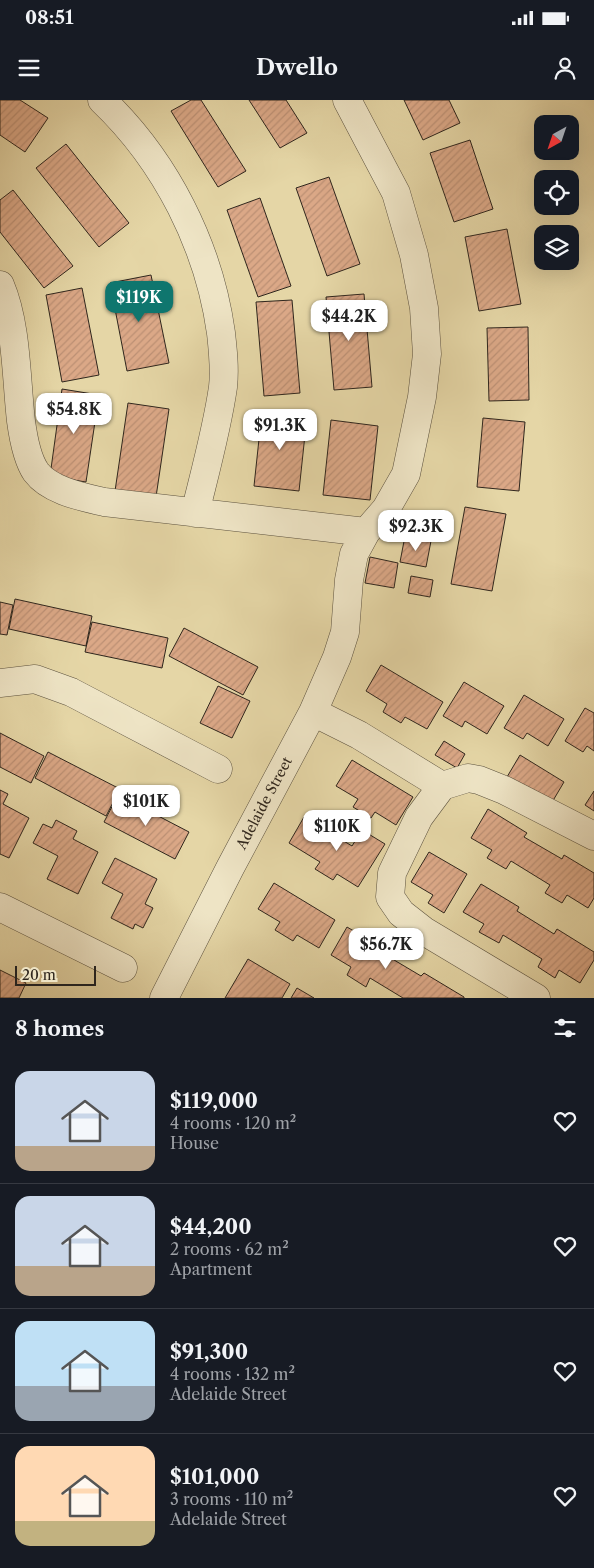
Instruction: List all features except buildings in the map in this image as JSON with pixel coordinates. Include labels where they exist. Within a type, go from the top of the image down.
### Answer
[{"type":"street","points":[[102,100],[134,135],[159,171],[183,211],[202,254],[216,304],[224,355],[223,386],[195,513]]},
{"type":"street","name":"Adelaide Street","points":[[164,998],[230,868],[313,712],[340,649],[345,632],[349,580],[354,554],[366,532],[386,509],[406,474],[422,397],[427,354],[424,308],[414,255],[396,193],[348,100]]},
{"type":"street","points":[[0,285],[9,314],[24,443],[36,472],[54,487],[78,496],[104,502],[366,532]]},
{"type":"street","points":[[0,683],[35,680],[71,692],[218,770]]},
{"type":"street","points":[[313,712],[359,735],[442,786]]},
{"type":"street","points":[[536,998],[424,931],[401,913],[390,897],[392,873],[419,817],[442,786],[468,778],[479,780],[512,793],[594,836]]},
{"type":"street","points":[[0,908],[123,968]]}]
